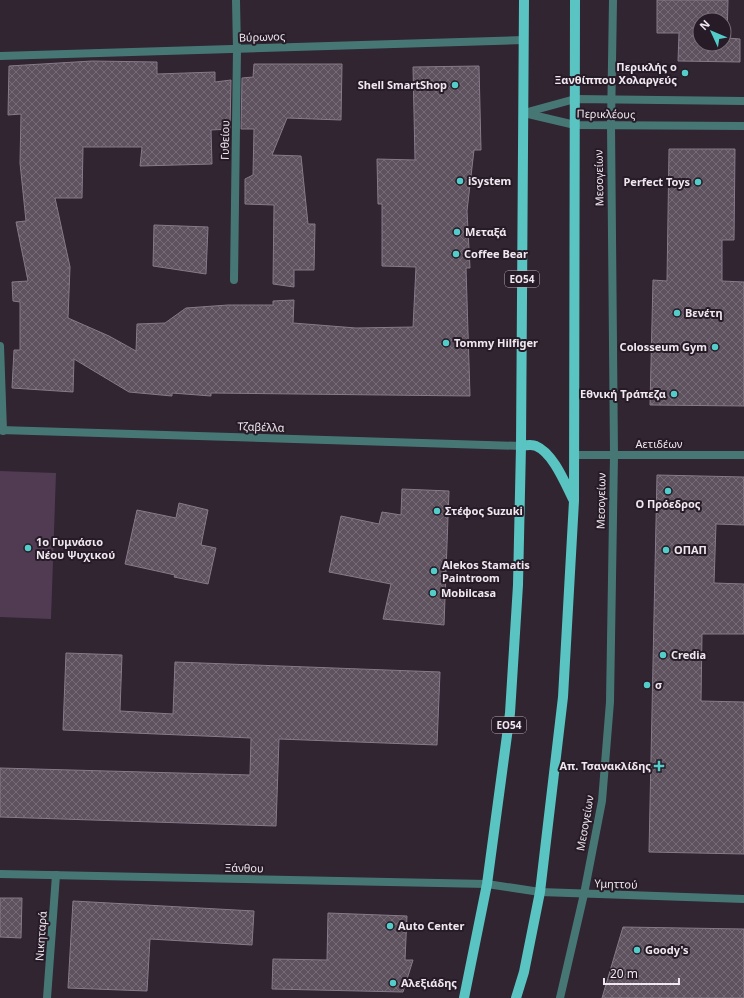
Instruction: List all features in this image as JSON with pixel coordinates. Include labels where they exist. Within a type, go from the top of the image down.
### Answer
[{"type":"main road","name":"ΕΟ54","points":[[464,998],[487,884],[510,713],[518,585],[521,446],[524,0]]},
{"type":"main road","points":[[516,998],[524,972],[540,892],[563,697],[574,501],[575,0]]},
{"type":"main road","points":[[521,446],[535,445],[543,450],[558,469],[574,501]]},
{"type":"street","name":"Γυθείου","points":[[234,280],[237,49],[236,0]]},
{"type":"street","name":"Μεσογείων","points":[[560,998],[584,894],[602,801],[610,702],[614,455],[611,125],[613,0]]},
{"type":"street","name":"Βύρωνος","points":[[0,56],[524,40]]},
{"type":"street","name":"Περικλέους","points":[[524,113],[575,100],[744,101]]},
{"type":"street","name":"Περικλέους","points":[[524,113],[575,125],[744,126]]},
{"type":"street","points":[[0,346],[2,431]]},
{"type":"street","name":"Τζαβέλλα","points":[[2,431],[521,446]]},
{"type":"street","name":"Αετιδέων","points":[[574,455],[744,455]]},
{"type":"street","name":"Ξάνθου","points":[[0,874],[487,884]]},
{"type":"street","name":"Νικηταρά","points":[[47,998],[56,875]]},
{"type":"street","name":"Υμηττού","points":[[487,884],[540,892],[744,899]]},
{"type":"shaded area","name":"1ο Γυμνάσιο Νέου Ψυχικού","points":[[0,471],[56,473],[51,619],[0,617]]},
{"type":"building","points":[[657,0],[728,0],[728,12],[692,12],[692,52],[732,52],[732,38],[740,39],[740,62],[678,61],[679,33],[657,33]]},
{"type":"building","points":[[92,61],[157,62],[157,74],[215,72],[215,82],[231,80],[230,129],[211,130],[212,164],[140,166],[142,147],[83,147],[82,198],[55,198],[70,267],[68,318],[109,336],[136,351],[137,324],[165,323],[186,308],[228,305],[273,305],[273,301],[294,300],[293,323],[356,328],[413,327],[416,267],[382,266],[382,204],[378,204],[377,159],[415,160],[413,67],[479,66],[481,150],[474,150],[467,211],[470,268],[466,268],[470,396],[211,393],[211,396],[172,393],[172,396],[129,392],[74,359],[73,392],[12,388],[14,350],[20,350],[20,302],[13,301],[12,282],[28,281],[16,222],[26,221],[20,163],[21,114],[8,115],[9,66]]},
{"type":"building","points":[[254,64],[342,64],[341,120],[287,118],[272,155],[301,156],[308,224],[315,224],[314,270],[294,270],[294,287],[273,284],[274,205],[245,204],[245,179],[253,175],[254,129],[241,129],[242,78],[253,77]]},
{"type":"building","points":[[669,149],[735,149],[734,240],[722,240],[722,281],[744,282],[744,406],[650,405],[653,280],[667,281]]},
{"type":"building","points":[[154,225],[208,227],[206,274],[153,266]]},
{"type":"building","points":[[657,475],[744,477],[744,525],[716,524],[714,583],[744,584],[744,634],[702,634],[701,701],[744,702],[744,854],[649,852]]},
{"type":"building","points":[[402,489],[449,491],[444,625],[383,619],[391,584],[329,572],[341,516],[379,524],[382,512],[401,515]]},
{"type":"building","points":[[179,503],[208,510],[201,545],[216,548],[208,584],[125,564],[137,510],[176,518]]},
{"type":"building","points":[[66,653],[122,655],[120,711],[173,714],[175,662],[440,672],[437,745],[279,739],[276,826],[0,817],[0,768],[250,775],[251,738],[63,730]]},
{"type":"building","points":[[0,898],[22,898],[21,938],[0,937]]},
{"type":"building","points":[[73,901],[254,911],[252,945],[150,939],[147,991],[68,988]]},
{"type":"building","points":[[328,913],[407,916],[405,960],[413,960],[403,992],[272,989],[273,959],[327,960]]},
{"type":"building","points":[[623,927],[744,929],[744,998],[602,998]]},
{"type":"place","name":"Περικλής ο Ξανθίππου Χολαργεύς","points":[[685,73]]},
{"type":"place","name":"Shell SmartShop","points":[[455,85]]},
{"type":"place","name":"iSystem","points":[[460,181]]},
{"type":"place","name":"Perfect Toys","points":[[698,182]]},
{"type":"place","name":"Μεταξά","points":[[457,232]]},
{"type":"place","name":"Coffee Bear","points":[[456,254]]},
{"type":"place","name":"Βενέτη","points":[[677,313]]},
{"type":"place","name":"Tommy Hilfiger","points":[[446,343]]},
{"type":"place","name":"Colosseum Gym","points":[[715,347]]},
{"type":"place","name":"Εθνική Τράπεζα","points":[[674,394]]},
{"type":"place","name":"Ο Πρόεδρος","points":[[668,491]]},
{"type":"place","name":"Στέφος Suzuki","points":[[437,511]]},
{"type":"place","name":"1ο Γυμνάσιο Νέου Ψυχικού","points":[[28,548]]},
{"type":"place","name":"ΟΠΑΠ","points":[[666,550]]},
{"type":"place","name":"Alekos Stamatis Paintroom","points":[[434,571]]},
{"type":"place","name":"Mobilcasa","points":[[433,593]]},
{"type":"place","name":"Credia","points":[[663,655]]},
{"type":"place","name":"σ","points":[[647,685]]},
{"type":"place","name":"Απ. Τσανακλίδης","points":[[659,766]]},
{"type":"place","name":"Auto Center","points":[[390,926]]},
{"type":"place","name":"Goody's","points":[[637,950]]},
{"type":"place","name":"Αλεξιάδης","points":[[393,983]]}]
